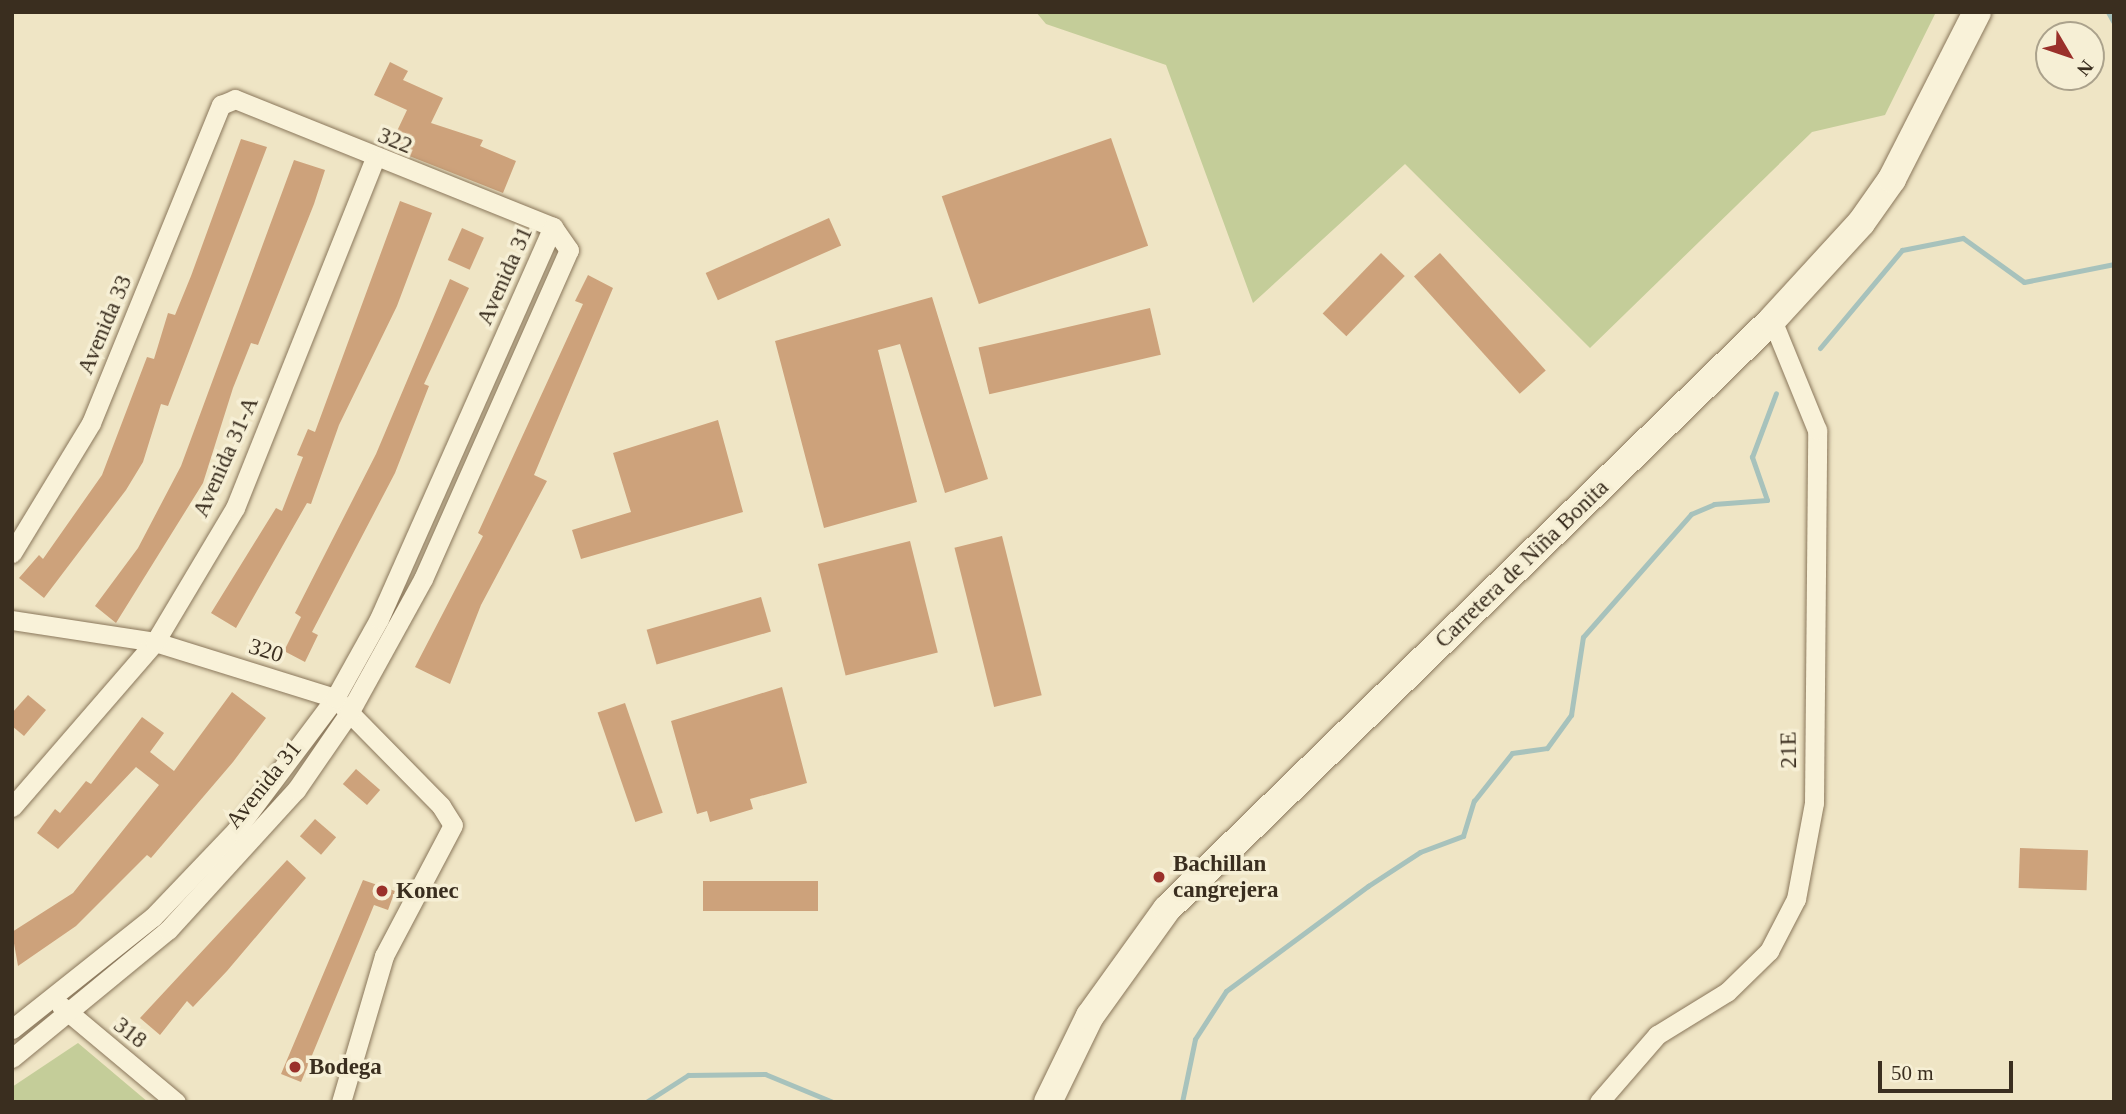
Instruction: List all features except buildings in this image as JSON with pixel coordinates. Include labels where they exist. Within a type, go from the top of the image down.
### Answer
[{"type":"main road","name":"Carretera de Niña Bonita","points":[[1048,1102],[1090,1016],[1167,909],[1772,320],[1861,223],[1892,179],[1977,12]]},
{"type":"street","name":"322","points":[[221,105],[235,99],[374,160],[554,227]]},
{"type":"street","name":"Avenida 33","points":[[12,552],[91,423],[221,105]]},
{"type":"street","name":"Avenida 31-A","points":[[12,807],[155,642],[235,508],[374,160]]},
{"type":"street","name":"Avenida 31","points":[[12,1030],[57,999],[153,916],[236,830],[335,698],[379,619],[554,227]]},
{"type":"street","name":"Avenida 31","points":[[12,1058],[69,1016],[168,930],[256,838],[349,713],[423,579],[569,250],[554,227]]},
{"type":"street","name":"21E","points":[[1599,1102],[1657,1035],[1727,992],[1769,951],[1796,899],[1814,803],[1817,429],[1772,320]]},
{"type":"street","name":"320","points":[[12,620],[155,642],[335,698],[453,825],[384,956],[341,1102]]},
{"type":"street","name":"318","points":[[57,999],[69,1016],[176,1102]]},
{"type":"green space","points":[[1036,12],[1936,12],[1885,115],[1812,132],[1590,348],[1405,164],[1253,303],[1166,65],[1046,24]]},
{"type":"green space","points":[[78,1043],[148,1102],[12,1102],[12,1087]]},
{"type":"waterway","points":[[2108,12],[2114,23]]},
{"type":"waterway","points":[[1820,348],[1902,250],[1963,238],[2024,282],[2114,264]]},
{"type":"waterway","points":[[1182,1102],[1195,1039],[1226,991],[1368,886],[1420,852],[1463,836],[1474,801],[1512,753],[1547,748],[1571,715],[1583,637],[1691,514],[1714,504],[1767,500],[1752,457],[1776,393]]},
{"type":"waterway","points":[[646,1102],[688,1075],[765,1074],[833,1102]]},
{"type":"place","name":"Bachillan cangrejera","points":[[1159,877]]},
{"type":"place","name":"Konec","points":[[382,891]]},
{"type":"place","name":"Bodega","points":[[295,1067]]}]
